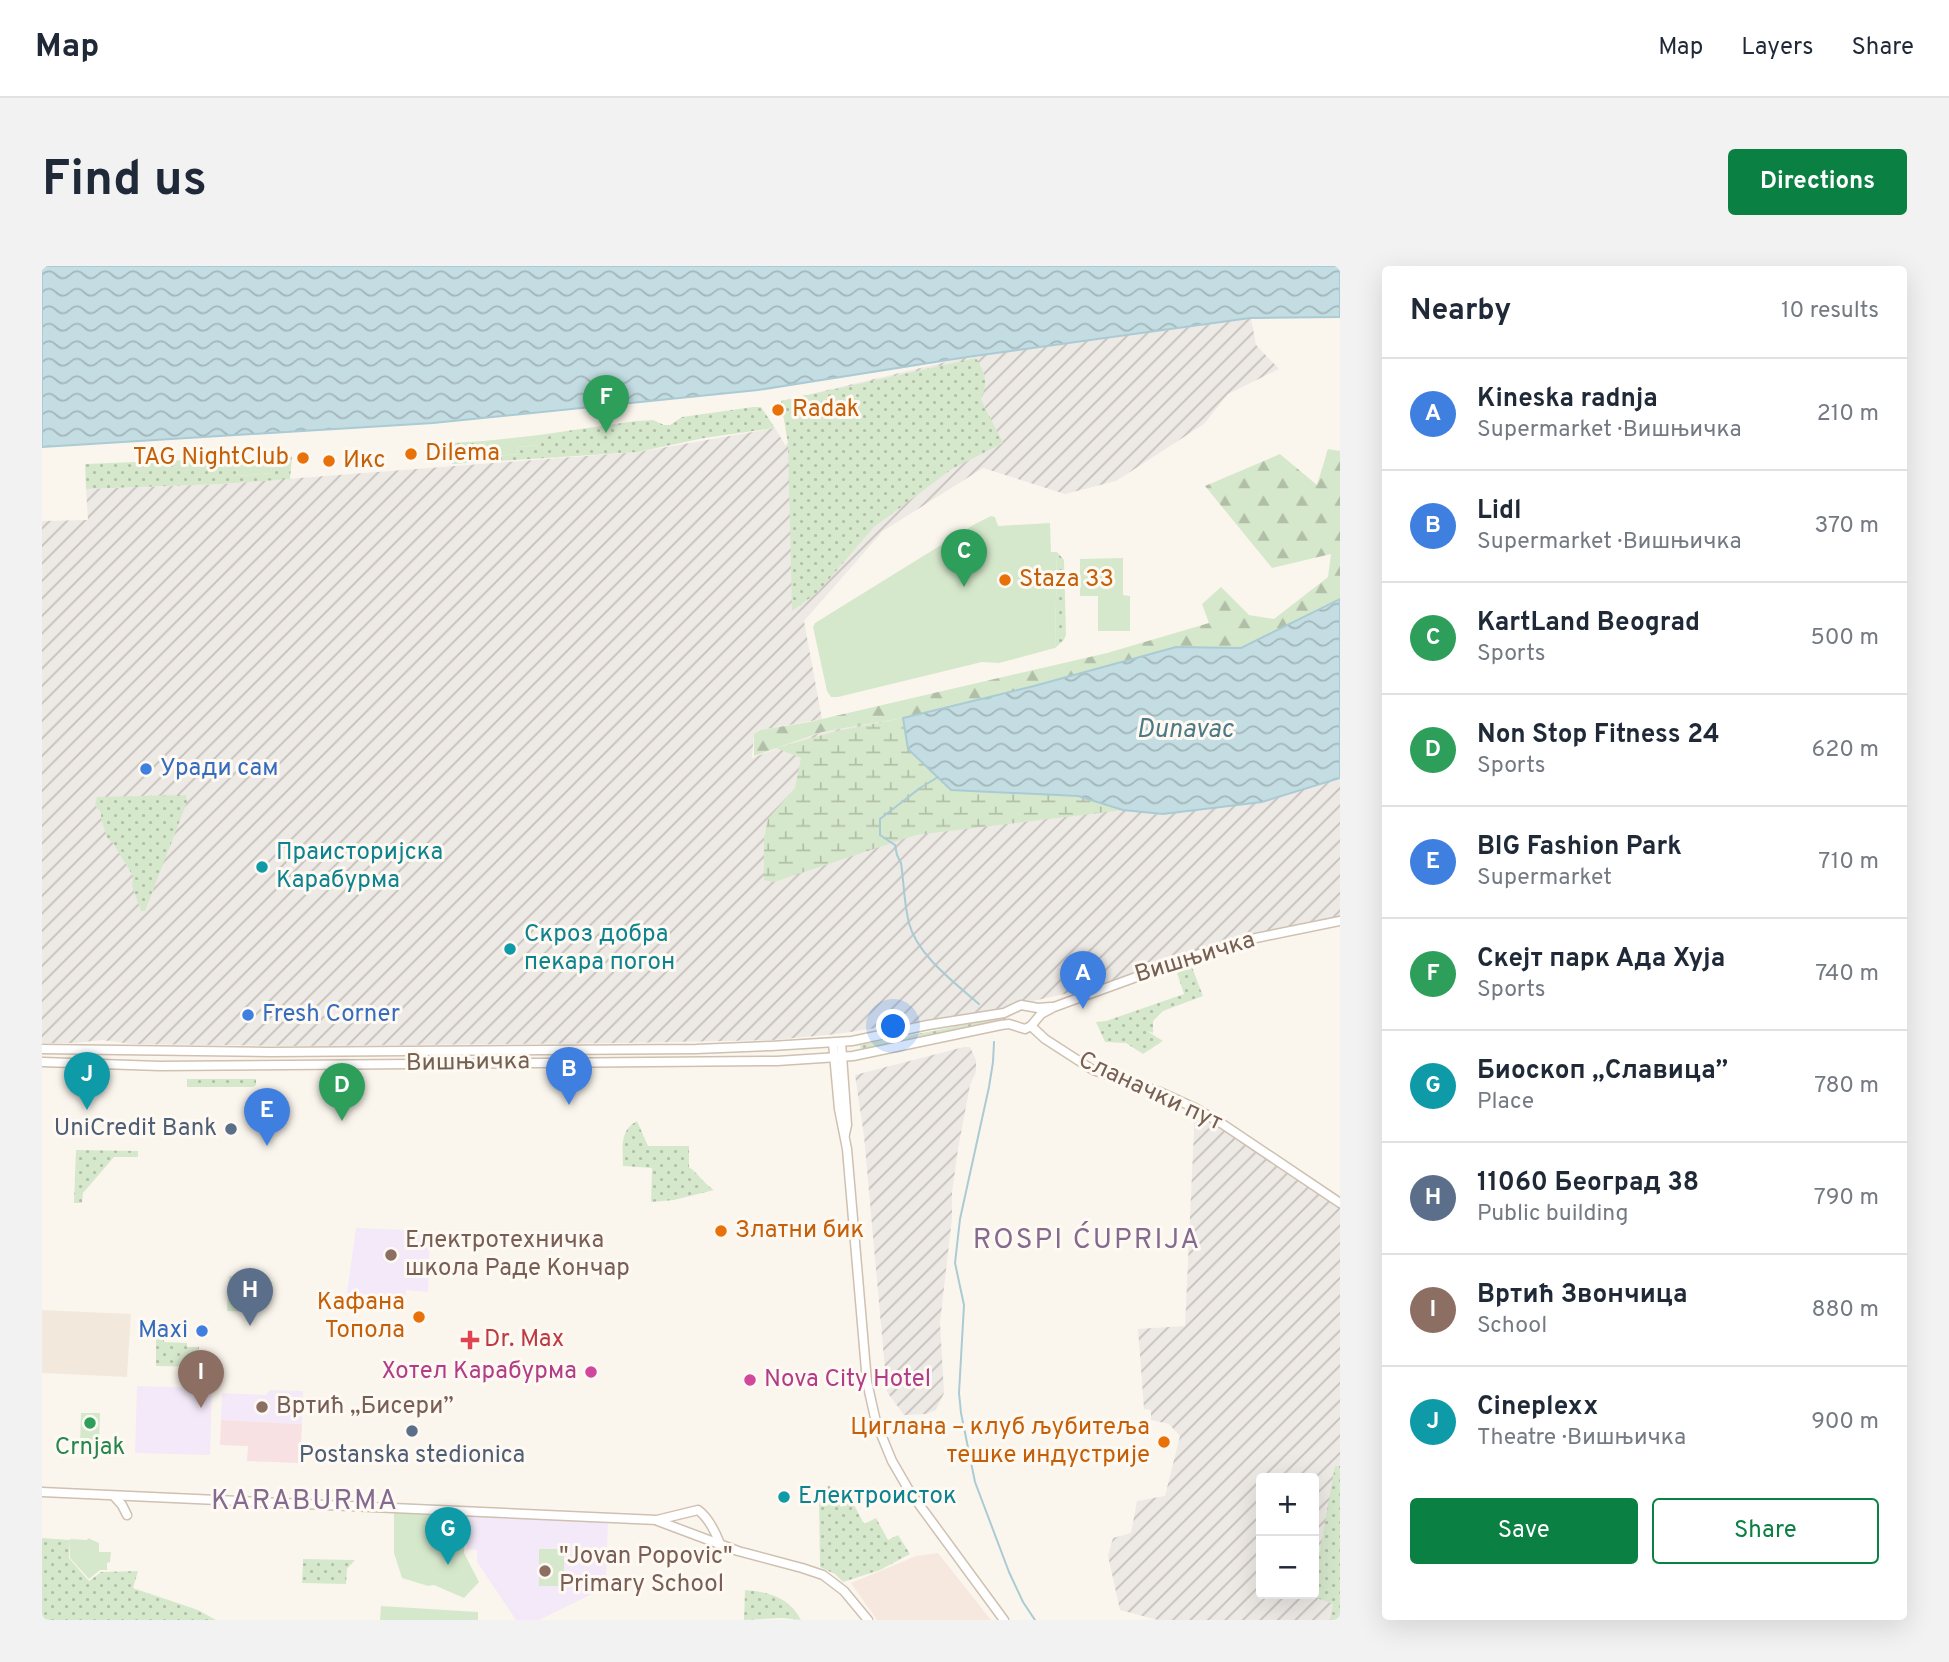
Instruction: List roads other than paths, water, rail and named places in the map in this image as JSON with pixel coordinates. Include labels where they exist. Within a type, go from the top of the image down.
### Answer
[{"type":"main road","name":"Вишњичка","points":[[42,1062],[160,1066],[777,1061],[839,1058],[1005,1024],[1025,1029],[1041,1014],[1054,1007],[1205,952],[1256,938],[1340,921]]},
{"type":"main road","name":"Вишњичка","points":[[42,1049],[362,1052],[696,1049],[837,1043],[1004,1013],[1021,1005],[1054,1007]]},
{"type":"main road","points":[[1028,1006],[1034,1014],[1033,1023]]},
{"type":"main road","points":[[1015,1008],[1011,1017],[1015,1026]]},
{"type":"main road","name":"Сланачки пут","points":[[1033,1023],[1045,1039],[1093,1070],[1160,1092],[1202,1112],[1340,1203]]},
{"type":"main road","points":[[837,1043],[847,1125],[845,1133],[866,1372],[876,1422],[887,1450],[910,1492],[1004,1620]]},
{"type":"main road","points":[[42,1492],[657,1520],[698,1510],[718,1530],[720,1544]]},
{"type":"main road","points":[[114,1496],[127,1515]]},
{"type":"main road","points":[[682,1514],[679,1520],[682,1530]]},
{"type":"main road","points":[[657,1520],[745,1553],[823,1575],[844,1591],[868,1620]]},
{"type":"main road","points":[[696,1536],[705,1532],[710,1523]]},
{"type":"main road","points":[[696,1536],[707,1536],[718,1530]]},
{"type":"water","points":[[42,266],[1340,266],[1340,317],[1250,318],[967,357],[758,390],[433,423],[42,447]]},
{"type":"water","name":"Dunavac","points":[[1340,599],[1340,778],[1262,802],[1163,814],[1123,810],[1078,796],[951,790],[908,749],[903,718],[1176,647],[1241,648]]},
{"type":"waterway","points":[[938,777],[880,819],[880,835],[895,845],[901,863],[905,901],[913,935],[938,968],[979,1004]]},
{"type":"waterway","points":[[994,1042],[989,1087],[960,1219],[955,1263],[964,1305],[959,1393],[975,1482],[1009,1572],[1035,1620]]},
{"type":"place","name":"Radak","points":[[778,410]]},
{"type":"place","name":"Скејт парк Ада Хуја","points":[[606,433]]},
{"type":"place","name":"Dilema","points":[[411,454]]},
{"type":"place","name":"TAG NightClub","points":[[303,458]]},
{"type":"place","name":"Икс","points":[[329,461]]},
{"type":"place","name":"Staza 33","points":[[1005,580]]},
{"type":"place","name":"KartLand Beograd","points":[[964,587]]},
{"type":"place","name":"Уради сам","points":[[146,769]]},
{"type":"place","name":"Праисторијска Карабурма","points":[[262,867]]},
{"type":"place","name":"Скроз добра пекара погон","points":[[510,949]]},
{"type":"place","name":"Kineska radnja","points":[[1083,1009]]},
{"type":"place","name":"Fresh Corner","points":[[248,1015]]},
{"type":"place","name":"Lidl","points":[[569,1105]]},
{"type":"place","name":"Cineplexx","points":[[87,1110]]},
{"type":"place","name":"Non Stop Fitness 24","points":[[342,1121]]},
{"type":"place","name":"UniCredit Bank","points":[[231,1129]]},
{"type":"place","name":"BIG Fashion Park","points":[[267,1146]]},
{"type":"place","name":"Златни бик","points":[[721,1231]]},
{"type":"place","name":"Електротехничка школа Раде Кончар","points":[[391,1255]]},
{"type":"place","name":"Кафана Топола","points":[[419,1317]]},
{"type":"place","name":"11060 Београд 38","points":[[250,1326]]},
{"type":"place","name":"Maxi","points":[[202,1331]]},
{"type":"place","name":"Dr. Max","points":[[470,1340]]},
{"type":"place","name":"Хотел Карабурма","points":[[591,1372]]},
{"type":"place","name":"Nova City Hotel","points":[[750,1380]]},
{"type":"place","name":"Вртић „Бисери”","points":[[262,1407]]},
{"type":"place","name":"Вртић Звончица","points":[[201,1408]]},
{"type":"place","name":"Crnjak","points":[[90,1423]]},
{"type":"place","name":"Postanska stedionica","points":[[412,1431]]},
{"type":"place","name":"Циглана – клуб љубитеља тешке индустрије","points":[[1164,1442]]},
{"type":"place","name":"Електроисток","points":[[784,1497]]},
{"type":"place","name":"Биоскоп „Славица”","points":[[448,1565]]},
{"type":"place","name":"\"Jovan Popovic\" Primary School","points":[[545,1571]]},
{"type":"district","name":"ROSPI ĆUPRIJA","points":[[1087,1241]]},
{"type":"district","name":"KARABURMA","points":[[305,1502]]}]
